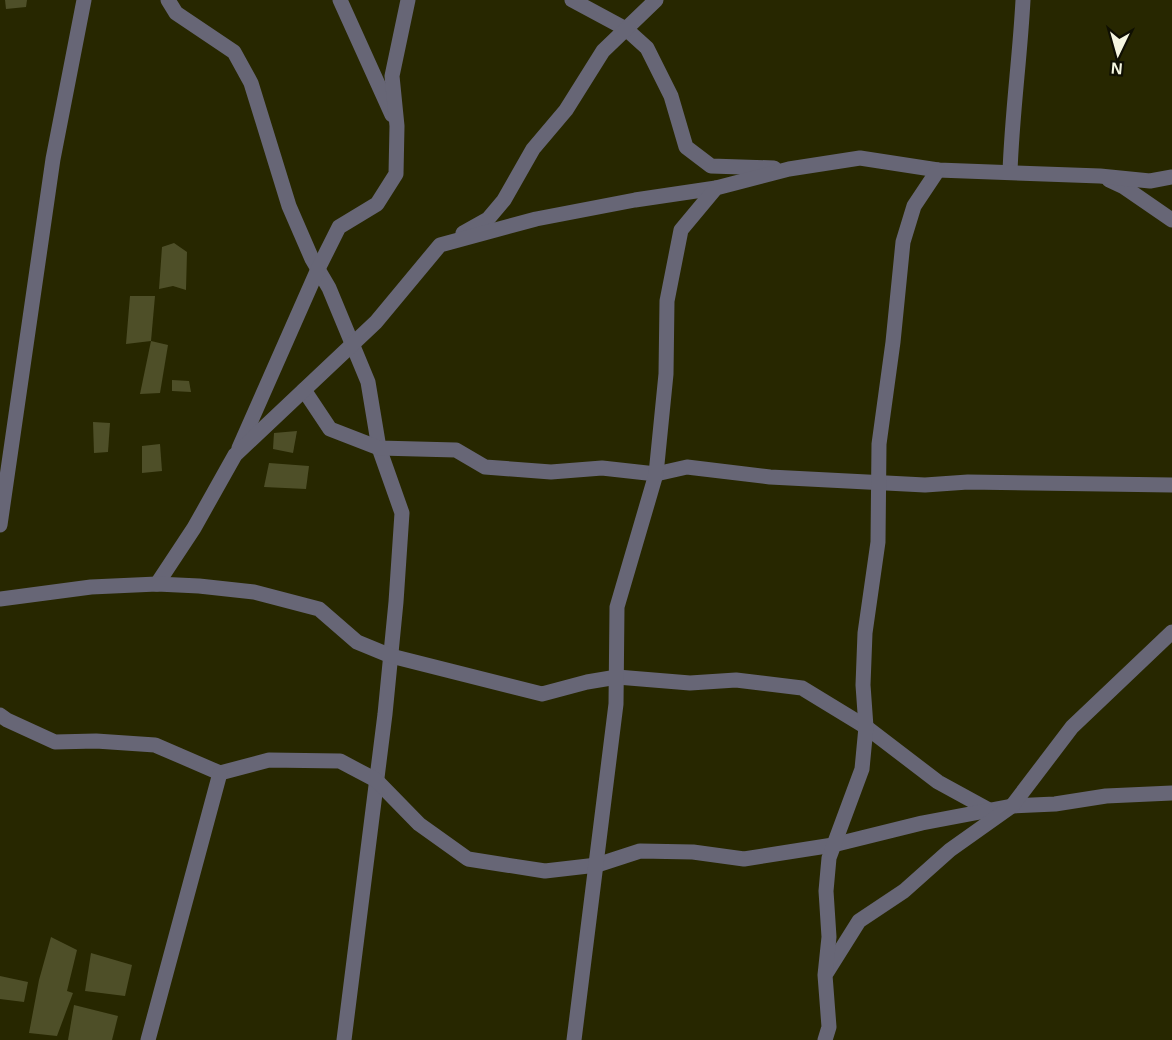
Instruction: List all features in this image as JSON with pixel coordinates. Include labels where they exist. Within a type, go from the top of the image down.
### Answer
[{"type":"street","points":[[0,525],[53,159],[84,0]]},
{"type":"street","points":[[168,0],[176,13],[234,52],[250,82],[289,206],[329,288],[368,382],[379,448],[402,513],[391,656],[344,1040]]},
{"type":"street","points":[[340,0],[397,126]]},
{"type":"street","points":[[157,584],[194,528],[236,455],[318,269],[339,227],[377,204],[396,174],[397,126],[392,76],[408,0]]},
{"type":"street","points":[[572,0],[626,29],[647,48],[670,96],[686,147],[711,166],[789,169]]},
{"type":"street","points":[[236,455],[375,322],[440,245],[488,219],[504,200],[533,149],[566,110],[603,51],[656,0]]},
{"type":"street","points":[[1010,172],[1012,116],[1023,0]]},
{"type":"street","points":[[440,245],[536,219],[635,200],[716,188],[789,169],[860,158],[938,170],[1100,176],[1150,182],[1172,177]]},
{"type":"street","points":[[825,1040],[829,1027],[825,975],[829,937],[826,891],[829,858],[862,769],[867,727],[864,686],[865,633],[878,542],[879,444],[893,342],[903,242],[914,206],[938,170]]},
{"type":"street","points":[[1100,176],[1124,187],[1172,220]]},
{"type":"street","points":[[574,1040],[616,704],[617,607],[656,474],[666,374],[667,302],[681,230],[716,188]]},
{"type":"street","points":[[304,390],[330,429],[379,448],[456,450],[484,467],[551,472],[602,468],[656,474],[687,467],[770,477],[925,484],[991,482],[1172,485]]},
{"type":"street","points":[[0,599],[91,587],[157,584],[254,592],[319,609],[357,642],[391,656],[542,694],[616,677],[690,683],[736,680],[802,688],[867,727],[938,782],[991,811]]},
{"type":"street","points":[[825,975],[859,921],[904,891],[950,850],[1012,806],[1072,727],[1172,632]]},
{"type":"street","points":[[0,715],[55,742],[96,741],[155,745],[219,773],[269,760],[340,761],[376,780],[419,824],[468,859],[545,871],[597,865],[640,851],[693,852],[744,859],[833,845],[922,823],[1012,806],[1054,804],[1106,796],[1172,793]]},
{"type":"street","points":[[148,1040],[219,773]]},
{"type":"building","points":[[5,0],[27,0],[26,7],[6,9]]},
{"type":"building","points":[[174,243],[187,252],[186,290],[173,286],[159,289],[162,247]]},
{"type":"building","points":[[130,296],[155,296],[151,341],[126,344]]},
{"type":"building","points":[[151,341],[168,345],[160,393],[140,394]]},
{"type":"building","points":[[172,380],[189,381],[191,392],[172,391]]},
{"type":"building","points":[[93,422],[110,423],[108,452],[94,453]]},
{"type":"building","points":[[297,431],[293,453],[273,449],[274,433]]},
{"type":"building","points":[[160,444],[162,471],[142,473],[142,446]]},
{"type":"building","points":[[269,463],[309,466],[306,489],[264,487]]},
{"type":"building","points":[[51,937],[77,950],[67,991],[73,993],[57,1036],[29,1033],[39,980]]},
{"type":"building","points":[[91,953],[132,965],[125,996],[85,991]]},
{"type":"building","points":[[0,976],[28,982],[24,1002],[0,999]]},
{"type":"building","points":[[74,1005],[118,1016],[112,1040],[68,1040]]}]
